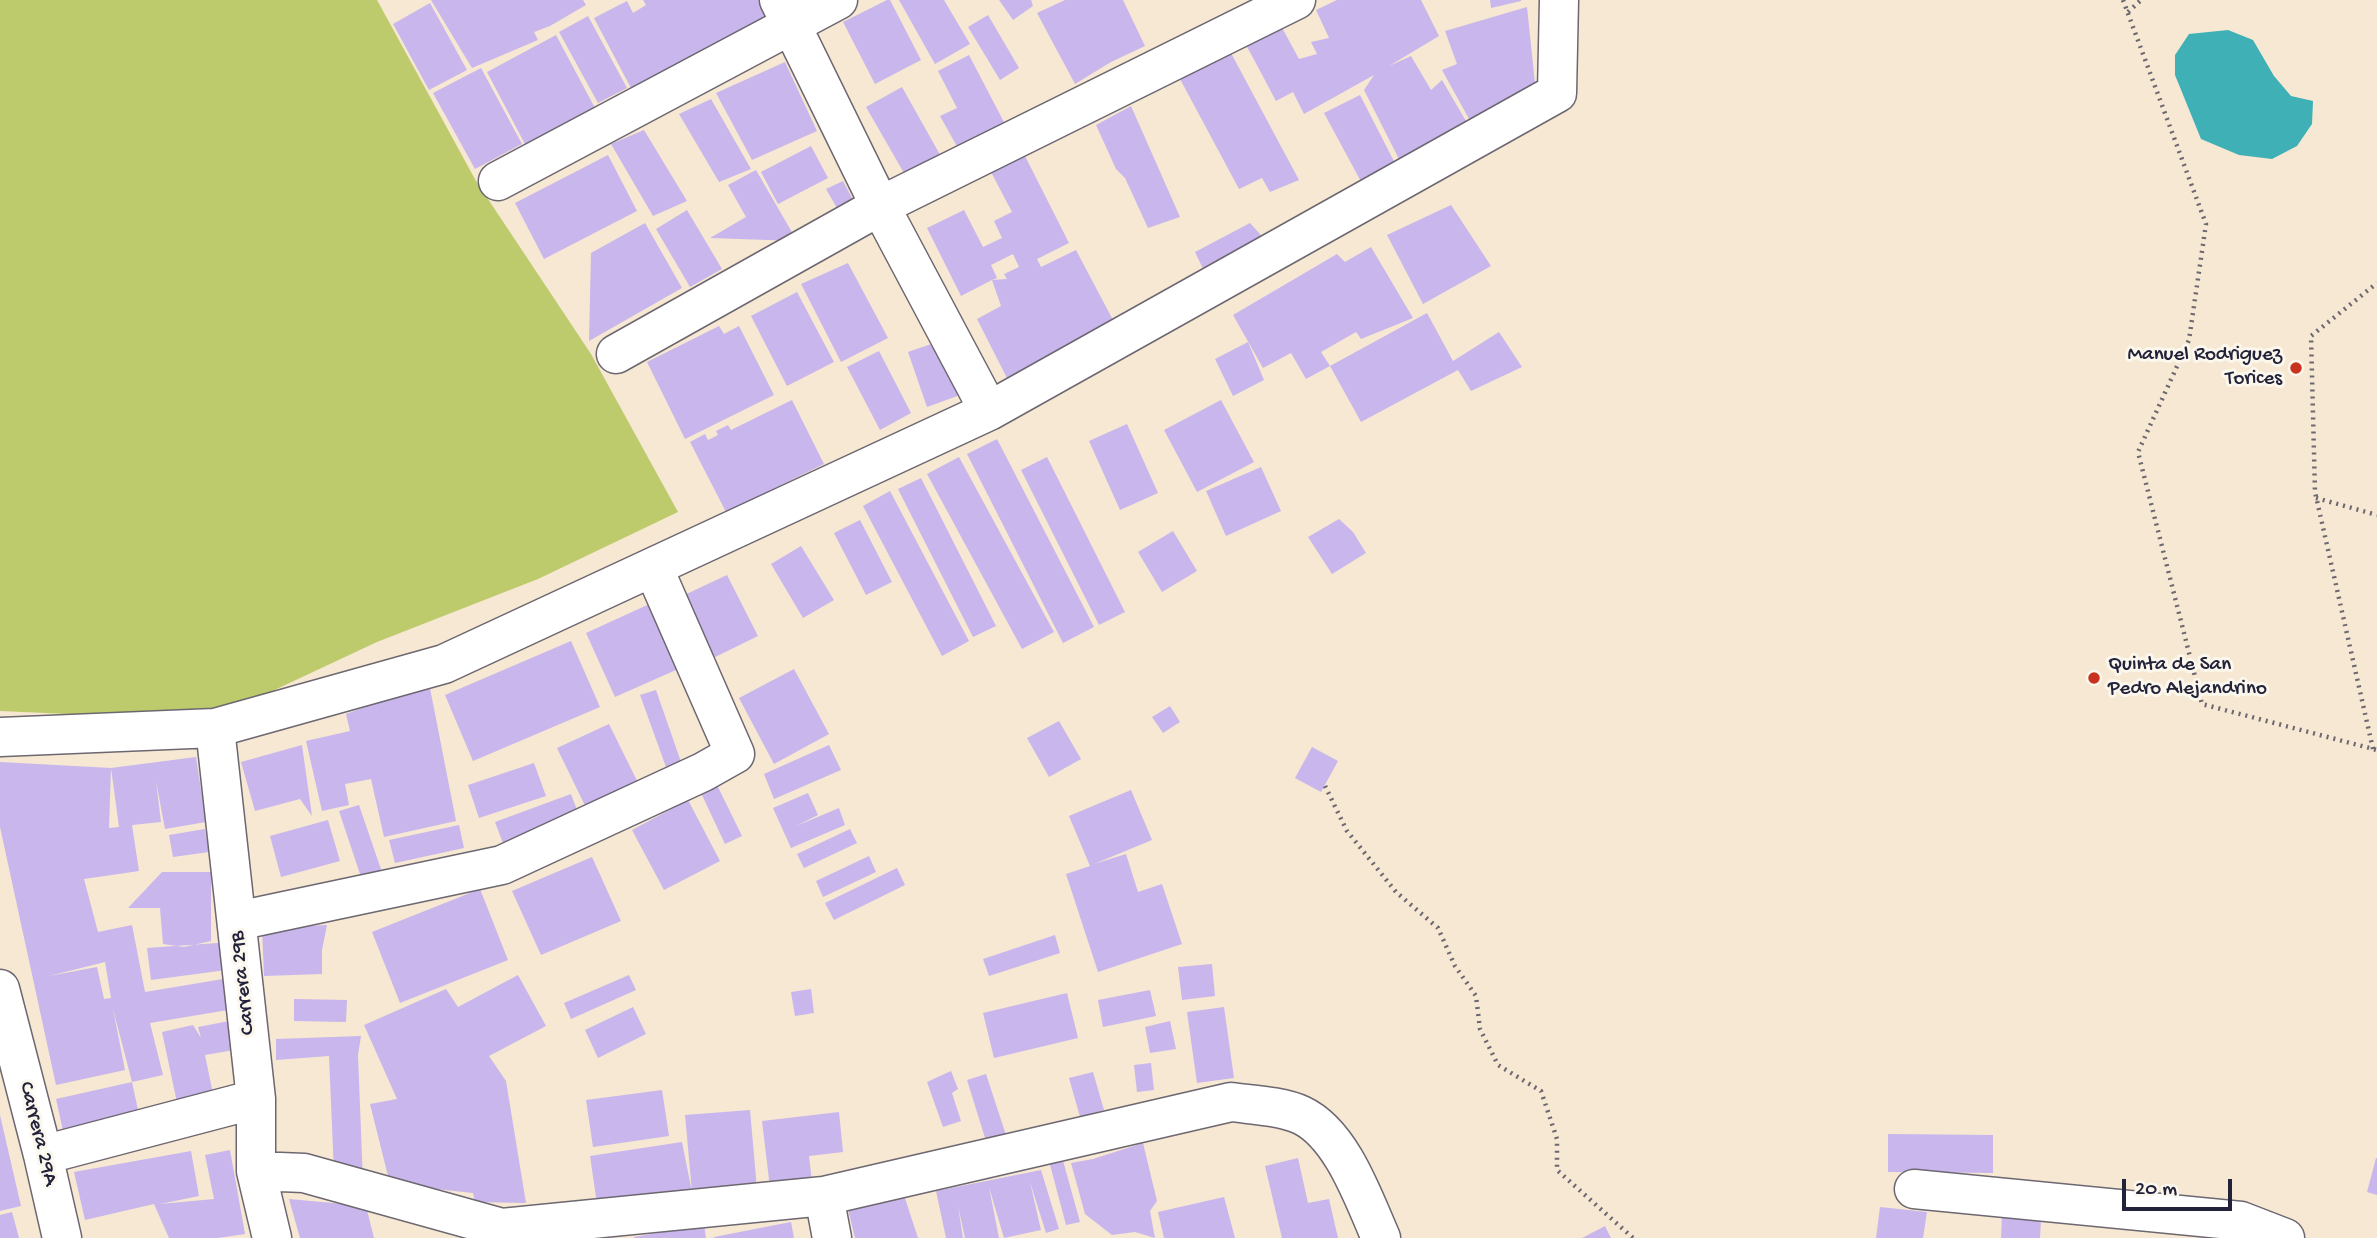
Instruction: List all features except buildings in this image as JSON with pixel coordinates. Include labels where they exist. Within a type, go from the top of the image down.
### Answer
[{"type":"street","points":[[498,181],[786,12],[838,0]]},
{"type":"street","points":[[615,354],[880,206],[1296,0]]},
{"type":"street","points":[[0,737],[215,728],[444,664],[989,411],[1557,93],[1559,0]]},
{"type":"street","points":[[786,12],[880,206],[989,411]]},
{"type":"street","points":[[237,921],[502,865],[703,772],[735,754],[653,567]]},
{"type":"street","name":"Carrera 29B","points":[[215,728],[256,1099],[256,1171],[272,1238]]},
{"type":"street","name":"Carrera 29A","points":[[0,989],[62,1238]]},
{"type":"street","points":[[43,1155],[256,1099]]},
{"type":"street","points":[[256,1171],[304,1172],[503,1233],[824,1196],[1231,1102],[1271,1107],[1302,1116],[1328,1137],[1349,1167],[1381,1238]]},
{"type":"street","points":[[1914,1189],[2241,1221],[2285,1238]]},
{"type":"street","points":[[824,1196],[832,1238]]},
{"type":"path","points":[[2123,0],[2206,224],[2189,340],[2138,452],[2202,704],[2375,750],[2316,498],[2311,336],[2377,283]]},
{"type":"path","points":[[2128,12],[2141,0]]},
{"type":"path","points":[[2316,498],[2377,515]]},
{"type":"path","points":[[1325,786],[1347,831],[1363,852],[1396,892],[1438,928],[1455,966],[1476,996],[1480,1028],[1498,1065],[1541,1091],[1558,1139],[1557,1170],[1633,1238]]},
{"type":"green space","points":[[0,0],[377,0],[476,181],[591,354],[678,512],[538,579],[377,642],[251,701],[181,719],[0,711]]},
{"type":"water","points":[[2228,30],[2253,40],[2274,76],[2291,96],[2313,101],[2312,124],[2297,146],[2272,159],[2239,155],[2201,139],[2175,75],[2175,55],[2189,34]]},
{"type":"place","name":"Manuel Rodriguez Torices","points":[[2296,368]]},
{"type":"place","name":"Quinta de San Pedro Alejandrino","points":[[2094,678]]}]
